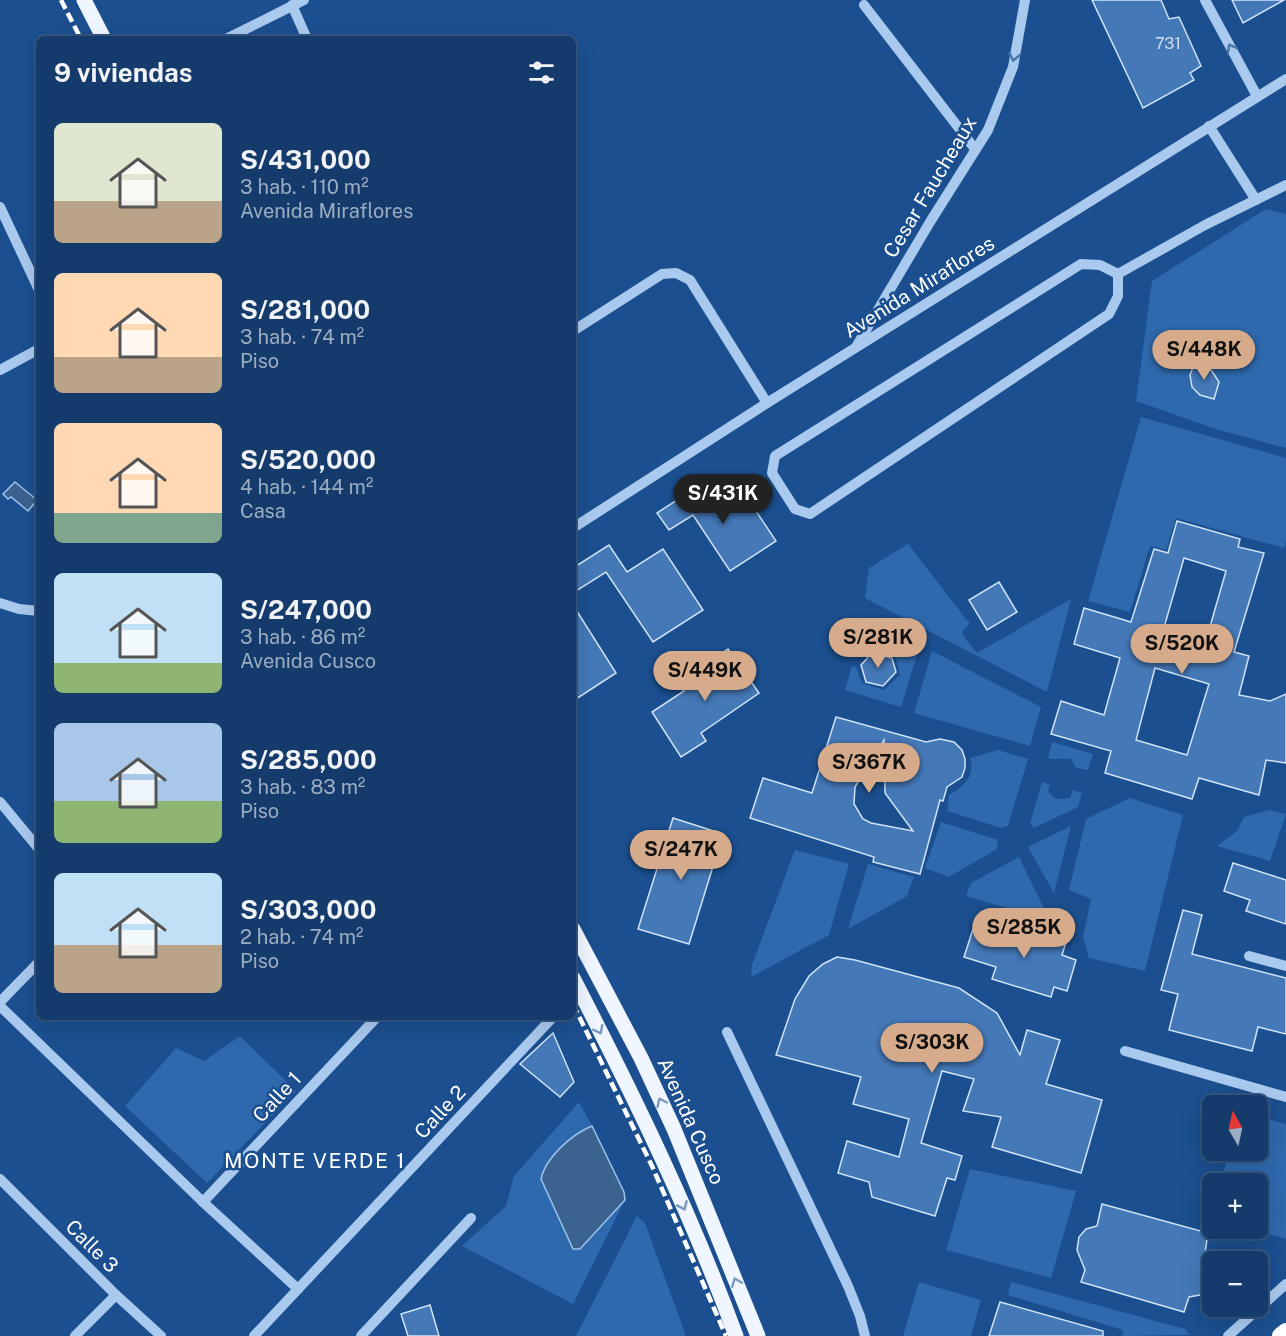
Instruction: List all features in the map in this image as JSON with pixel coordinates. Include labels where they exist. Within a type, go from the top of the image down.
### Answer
[{"type":"highway","points":[[1282,1336],[1286,1332]]},
{"type":"main road","points":[[84,0],[102,36]]},
{"type":"main road","name":"Avenida Cusco","points":[[576,935],[641,1058],[674,1129],[758,1336]]},
{"type":"main road","points":[[576,989],[641,1113],[695,1233],[736,1336]]},
{"type":"street","points":[[232,36],[304,0]]},
{"type":"street","name":"Cesar Faucheaux","points":[[855,348],[988,130],[1013,67],[1025,0]]},
{"type":"street","points":[[1205,0],[1257,96]]},
{"type":"street","points":[[292,5],[306,36]]},
{"type":"street","points":[[864,5],[975,150]]},
{"type":"street","name":"Avenida Miraflores","points":[[576,526],[767,403],[1286,80]]},
{"type":"street","points":[[1209,126],[1256,200]]},
{"type":"street","points":[[1118,274],[1205,225],[1285,186]]},
{"type":"street","points":[[0,207],[36,284]]},
{"type":"street","points":[[1081,264],[1100,265],[1118,274],[1119,296],[1109,314],[810,514],[795,509],[772,473],[775,456],[1081,264]]},
{"type":"street","points":[[576,329],[662,274],[676,273],[690,280],[767,403]]},
{"type":"street","points":[[0,370],[36,351]]},
{"type":"street","points":[[0,603],[19,609],[36,611]]},
{"type":"street","points":[[0,802],[36,845]]},
{"type":"street","points":[[1248,956],[1286,966]]},
{"type":"street","points":[[36,965],[0,1004],[203,1202],[298,1289]]},
{"type":"street","name":"Calle 1","points":[[203,1202],[374,1020]]},
{"type":"street","name":"Calle 2","points":[[254,1336],[550,1020]]},
{"type":"street","points":[[727,1032],[848,1286],[865,1336]]},
{"type":"street","points":[[1125,1051],[1286,1097]]},
{"type":"street","name":"Calle 3","points":[[0,1179],[116,1295],[161,1336]]},
{"type":"street","points":[[361,1336],[471,1218]]},
{"type":"street","points":[[1228,1336],[1286,1284]]},
{"type":"street","points":[[75,1336],[116,1295]]},
{"type":"shaded area","points":[[1266,209],[1286,214],[1286,448],[1216,429],[1136,401],[1152,281]]},
{"type":"shaded area","points":[[1141,417],[1286,458],[1286,541],[1284,548],[1176,518],[1166,550],[1150,546],[1130,612],[1088,601]]},
{"type":"shaded area","points":[[15,482],[36,501],[28,511],[11,497],[8,499],[3,494]]},
{"type":"shaded area","points":[[908,544],[970,624],[963,630],[963,635],[977,653],[1071,599],[1047,692],[865,598],[869,568]]},
{"type":"shaded area","points":[[860,617],[920,645],[901,707],[845,690],[852,666],[856,667],[862,683],[884,690],[900,675],[895,655],[875,648],[862,651],[853,648]]},
{"type":"shaded area","points":[[932,651],[1041,707],[1030,746],[914,713]]},
{"type":"shaded area","points":[[1052,742],[1093,754],[1088,770],[1076,768],[1071,759],[1048,758]]},
{"type":"shaded area","points":[[998,750],[1028,759],[1008,826],[1001,828],[947,811],[949,795],[964,784],[970,775],[970,758]]},
{"type":"shaded area","points":[[1042,782],[1050,785],[1048,791],[1057,799],[1070,798],[1073,790],[1082,793],[1078,807],[1034,828],[1030,823]]},
{"type":"shaded area","points":[[1130,798],[1183,815],[1145,971],[1089,958],[1083,937],[1091,899],[1069,890],[1086,819]]},
{"type":"shaded area","points":[[1270,810],[1286,814],[1270,861],[1217,846],[1237,831],[1244,817]]},
{"type":"shaded area","points":[[941,822],[998,840],[997,849],[949,877],[925,868]]},
{"type":"shaded area","points":[[1071,826],[1054,893],[1028,847]]},
{"type":"shaded area","points":[[795,850],[849,864],[829,935],[751,977],[752,965]]},
{"type":"shaded area","points":[[1019,857],[1045,910],[1044,919],[966,896],[971,883]]},
{"type":"shaded area","points":[[868,864],[914,877],[907,896],[848,929]]},
{"type":"shaded area","points":[[240,1036],[296,1091],[207,1183],[125,1106],[176,1048],[204,1061]]},
{"type":"shaded area","points":[[579,1102],[592,1126],[582,1130],[580,1249],[625,1200],[573,1304],[462,1246],[506,1206],[514,1176]]},
{"type":"shaded area","points":[[1268,1119],[1286,1124],[1286,1239],[1268,1234],[1268,1173],[1223,1173],[1227,1161],[1268,1161]]},
{"type":"shaded area","points":[[592,1126],[624,1192],[625,1200],[580,1249],[573,1249],[541,1179],[548,1163],[560,1148]]},
{"type":"shaded area","points":[[970,1169],[1076,1191],[1051,1278],[946,1250]]},
{"type":"shaded area","points":[[637,1216],[645,1223],[686,1336],[576,1336]]},
{"type":"shaded area","points":[[919,1282],[981,1300],[971,1336],[903,1336]]},
{"type":"shaded area","points":[[1011,1282],[1185,1329],[1189,1335],[1122,1336],[1123,1330],[1008,1295]]},
{"type":"building","points":[[1092,0],[1161,0],[1169,19],[1179,17],[1201,66],[1190,73],[1194,80],[1143,108]]},
{"type":"building","points":[[1232,0],[1284,0],[1243,23]]},
{"type":"building","points":[[1195,362],[1208,365],[1219,382],[1214,399],[1200,395],[1192,387],[1190,375]]},
{"type":"building","points":[[700,485],[717,511],[744,493],[776,541],[730,571],[693,515],[669,530],[657,513]]},
{"type":"building","points":[[1177,521],[1240,539],[1238,547],[1264,553],[1234,652],[1249,656],[1239,695],[1270,701],[1286,694],[1286,763],[1266,760],[1259,795],[1199,778],[1192,799],[1105,773],[1111,751],[1051,734],[1061,701],[1104,715],[1120,658],[1074,644],[1084,608],[1131,622],[1154,549],[1168,553]],"holes":[[[1184,558],[1226,571],[1205,644],[1163,631]],[[1155,668],[1209,684],[1187,755],[1136,740]]]},
{"type":"building","points":[[609,545],[627,572],[663,549],[703,610],[653,642],[606,572],[576,591],[576,566]]},
{"type":"building","points":[[999,582],[1017,612],[987,630],[969,600]]},
{"type":"building","points":[[576,610],[616,673],[576,699]]},
{"type":"building","points":[[728,649],[759,693],[701,733],[706,741],[681,757],[652,712],[684,691],[678,683]]},
{"type":"building","points":[[872,653],[892,658],[896,672],[883,686],[866,682],[861,665]]},
{"type":"building","points":[[836,717],[926,742],[940,739],[954,742],[962,750],[965,759],[962,777],[947,787],[943,801],[940,800],[920,874],[873,862],[874,857],[750,818],[763,778],[812,793]],"holes":[[[884,740],[885,793],[913,831],[871,823],[863,819],[854,804],[855,787]]]},
{"type":"building","points":[[673,818],[723,834],[689,944],[638,929]]},
{"type":"building","points":[[1233,863],[1286,880],[1286,924],[1246,911],[1250,900],[1224,891]]},
{"type":"building","points":[[1183,910],[1202,915],[1192,954],[1286,978],[1286,1034],[1258,1027],[1252,1051],[1169,1030],[1178,994],[1161,990]]},
{"type":"building","points":[[1022,925],[1067,939],[1062,955],[1076,960],[1067,991],[1054,987],[1051,997],[992,979],[996,967],[964,957],[974,926],[1017,939]]},
{"type":"building","points":[[837,957],[959,988],[997,1013],[1020,1055],[1027,1030],[1060,1040],[1046,1084],[1102,1100],[1081,1173],[992,1147],[1001,1117],[963,1111],[974,1079],[942,1071],[921,1143],[962,1156],[955,1180],[947,1178],[935,1216],[872,1197],[869,1182],[838,1173],[847,1141],[899,1157],[909,1119],[853,1104],[861,1077],[776,1055],[795,999],[809,976],[823,964]]},
{"type":"building","points":[[553,1033],[574,1082],[560,1097],[520,1064]]},
{"type":"building","points":[[1102,1204],[1202,1231],[1202,1239],[1207,1239],[1205,1251],[1202,1251],[1202,1294],[1189,1297],[1184,1312],[1081,1282],[1085,1270],[1077,1250],[1079,1237],[1086,1229],[1097,1226]]},
{"type":"building","points":[[1000,1302],[1103,1331],[1103,1336],[989,1336]]},
{"type":"building","points":[[430,1305],[439,1336],[408,1336],[401,1314]]},
{"type":"railway","points":[[61,0],[79,36]]},
{"type":"railway","points":[[576,1010],[652,1166],[726,1336]]},
{"type":"district","name":"MONTE VERDE 1","points":[[315,1160]]}]
